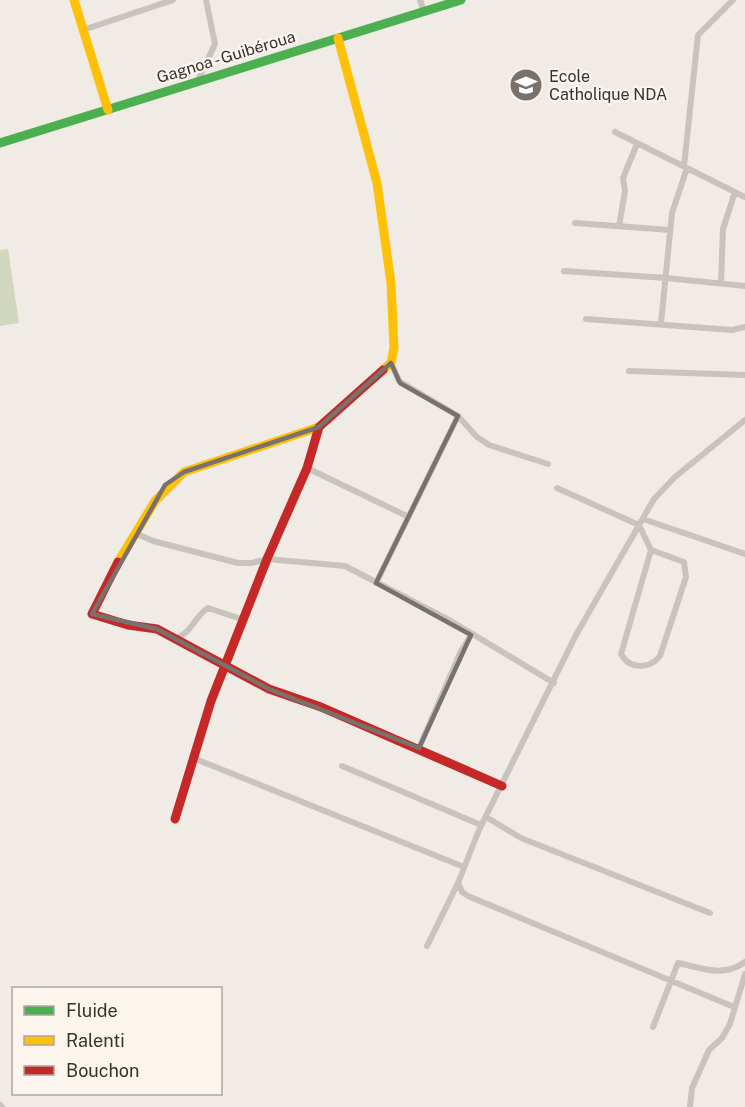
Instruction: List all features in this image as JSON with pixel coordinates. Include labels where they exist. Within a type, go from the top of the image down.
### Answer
[{"type":"street","points":[[74,0],[108,110]]},
{"type":"street","points":[[83,30],[173,0]]},
{"type":"street","points":[[196,82],[215,44],[206,0]]},
{"type":"street","points":[[420,0],[424,12]]},
{"type":"street","name":"Gagnoa - Guibéroua","points":[[0,143],[461,0]]},
{"type":"street","points":[[661,323],[670,230],[675,199],[686,167],[698,35],[733,0]]},
{"type":"street","points":[[338,38],[377,183],[391,283],[394,348],[391,363],[319,427],[184,472],[165,485],[135,533],[92,614],[156,629],[177,638],[225,668],[269,689],[291,695],[306,704],[321,707],[502,786]]},
{"type":"street","points":[[615,132],[745,197]]},
{"type":"street","points":[[619,226],[625,191],[623,178],[637,144]]},
{"type":"street","points":[[721,283],[723,228],[735,192]]},
{"type":"street","points":[[575,223],[670,230]]},
{"type":"street","points":[[564,271],[745,286]]},
{"type":"street","points":[[586,319],[732,330],[745,327]]},
{"type":"street","points":[[391,363],[402,384],[458,416],[477,437],[489,445],[548,464]]},
{"type":"street","points":[[629,371],[745,375]]},
{"type":"street","points":[[376,583],[458,416]]},
{"type":"street","points":[[427,946],[458,883],[481,825],[594,600],[654,499],[675,477],[745,420]]},
{"type":"street","points":[[175,819],[211,701],[267,559],[307,468],[319,427]]},
{"type":"street","points":[[307,468],[409,517]]},
{"type":"street","points":[[557,488],[639,525],[651,550],[621,649],[625,660],[644,666],[656,662],[660,656],[686,577],[684,562],[651,550]]},
{"type":"street","points":[[643,519],[745,554]]},
{"type":"street","points":[[135,533],[153,541],[238,562],[252,563],[267,559],[345,566],[451,621],[554,683]]},
{"type":"street","points":[[177,638],[185,635],[200,613],[208,608],[244,620]]},
{"type":"street","points":[[419,748],[461,651],[471,635]]},
{"type":"street","points":[[193,758],[464,867]]},
{"type":"street","points":[[342,766],[481,825]]},
{"type":"street","points":[[486,817],[521,838],[710,913]]},
{"type":"street","points":[[458,883],[462,892],[468,896],[734,1007]]},
{"type":"street","points":[[652,1027],[678,963],[721,973],[732,970],[745,962]]},
{"type":"street","points":[[690,1107],[692,1088],[709,1050],[722,1038],[730,1024],[734,1007],[742,993],[745,974]]},
{"type":"highlighted area","points":[[391,363],[400,383],[458,416],[376,583],[471,635],[419,748],[269,689],[157,629],[92,614],[165,485],[184,472],[319,427]]},
{"type":"green space","points":[[8,249],[19,323],[0,326],[0,250]]},
{"type":"traffic: fast","points":[[0,143],[461,0]]},
{"type":"traffic: slow","points":[[74,0],[108,110]]},
{"type":"traffic: slow","points":[[338,38],[377,183],[391,283],[394,348],[391,363],[383,370]]},
{"type":"traffic: slow","points":[[118,562],[155,501],[184,472],[319,427]]},
{"type":"traffic: jam","points":[[175,819],[211,701],[267,559],[307,468],[319,427],[383,370]]},
{"type":"traffic: jam","points":[[118,562],[92,614],[128,625],[157,629],[269,689],[321,707],[502,786]]},
{"type":"place","name":"Ecole Catholique NDA","points":[[526,85]]}]
